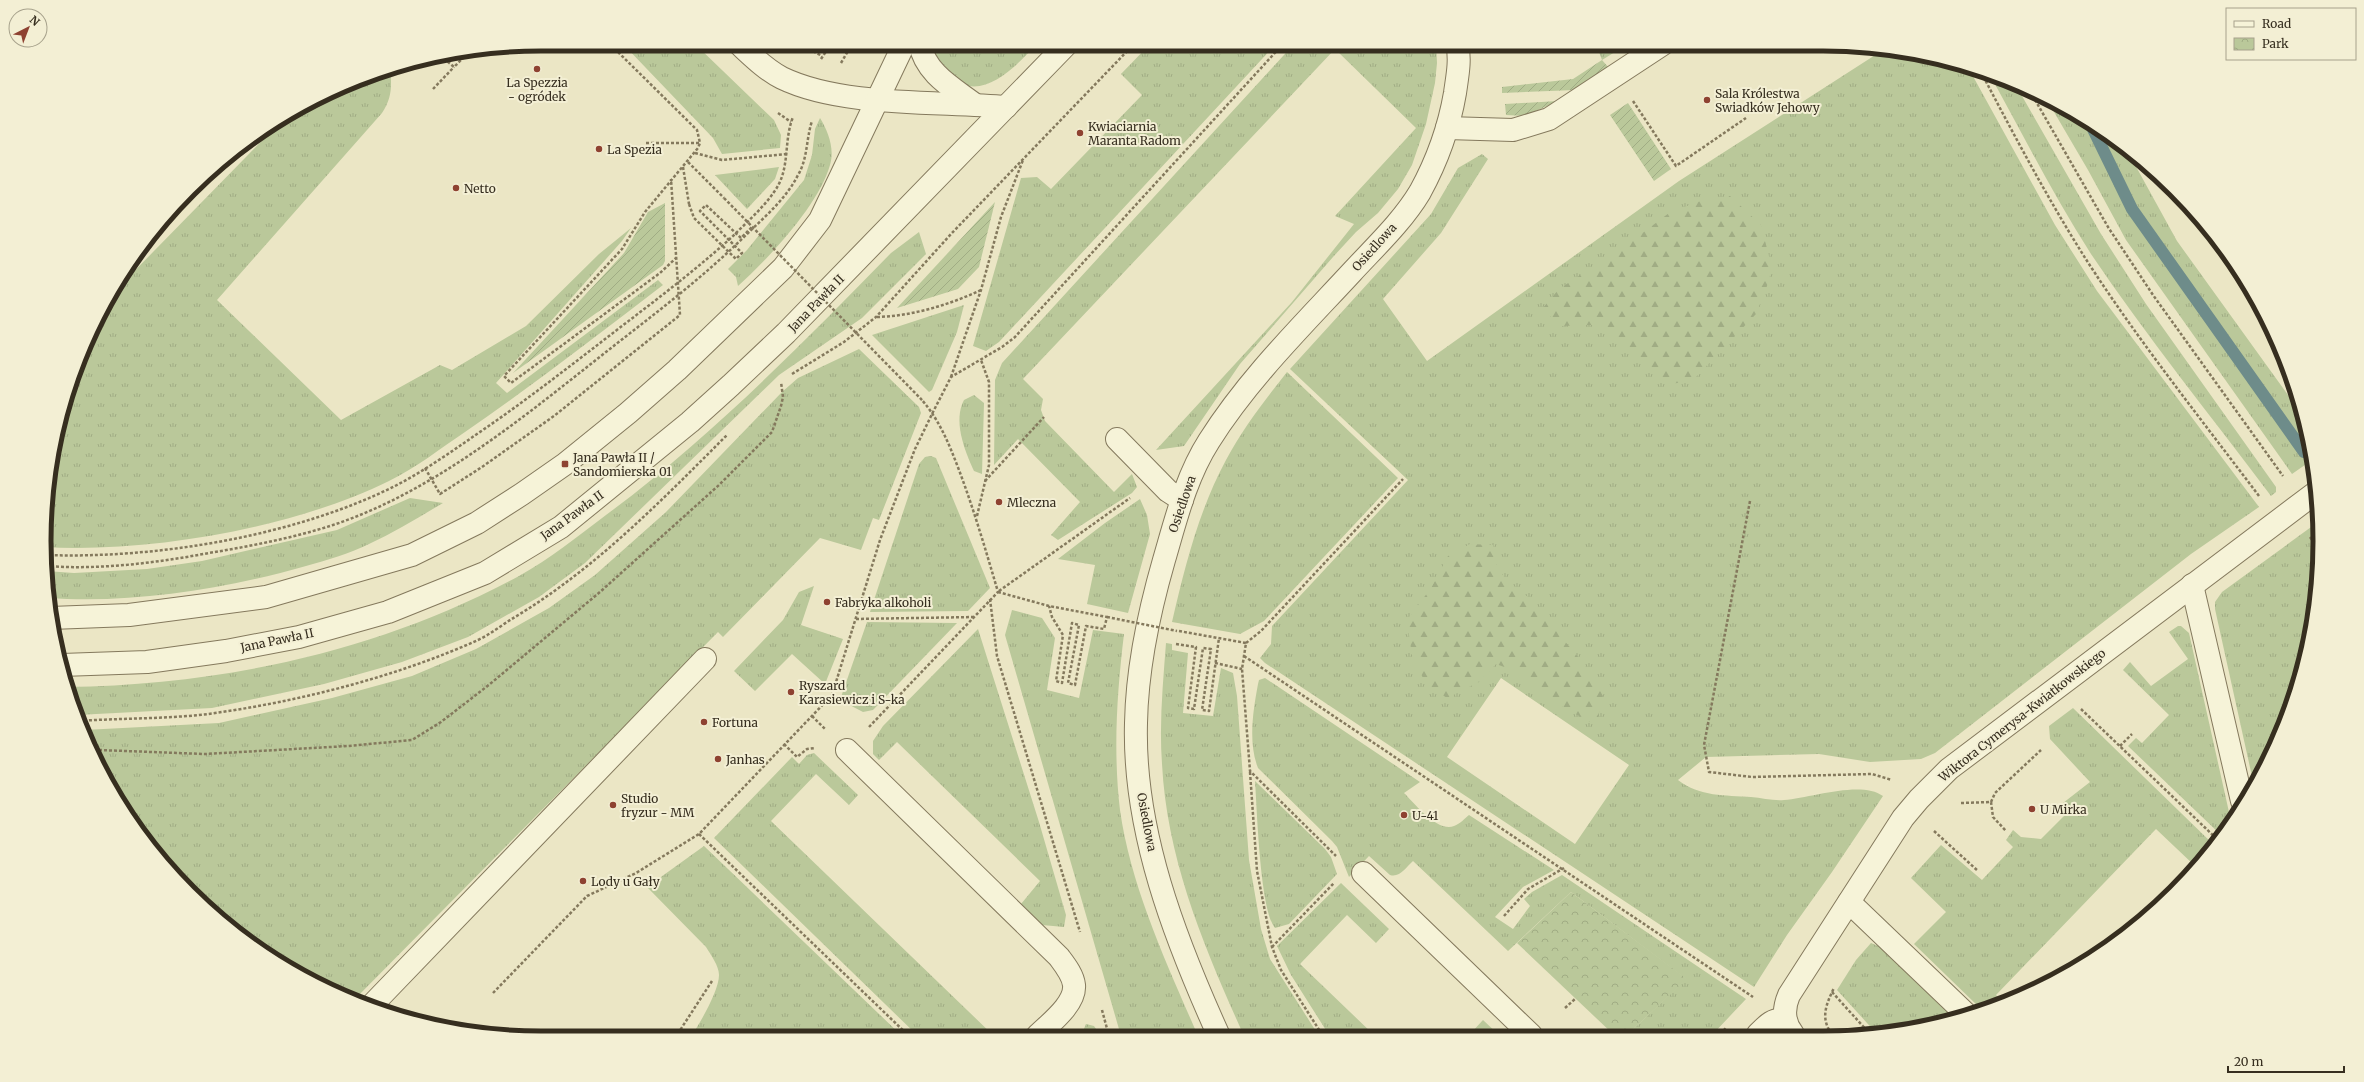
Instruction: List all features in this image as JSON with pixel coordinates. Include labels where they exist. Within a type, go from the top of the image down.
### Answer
[{"type":"street","points":[[748,51],[781,78],[806,87],[827,92],[877,100],[974,104],[1006,107]]},
{"type":"street","points":[[57,618],[129,615],[266,596],[412,555],[477,523],[565,464],[628,413],[677,370],[783,268],[820,220],[901,51]]},
{"type":"street","points":[[923,51],[927,62],[940,79],[974,104]]},
{"type":"street","name":"Jana Pawła II","points":[[67,665],[147,662],[226,651],[298,637],[388,612],[485,573],[561,527],[702,412],[786,333],[1060,51]]},
{"type":"street","name":"Osiedlowa","points":[[1217,1031],[1176,932],[1155,864],[1143,813],[1137,763],[1136,722],[1149,618],[1186,486],[1208,443],[1234,404],[1289,340],[1395,225],[1419,194],[1435,161],[1447,128],[1457,80],[1457,51]]},
{"type":"street","points":[[1447,128],[1513,130],[1533,126],[1549,119],[1652,51]]},
{"type":"street","points":[[1117,439],[1168,491],[1182,500]]},
{"type":"street","name":"Wiktora Cymerysa-Kwiatkowskiego","points":[[1789,1026],[1785,1006],[1789,995],[1903,818],[1919,799],[1949,769],[2277,520],[2311,496]]},
{"type":"street","points":[[2192,585],[2241,796]]},
{"type":"street","points":[[375,1002],[705,659]]},
{"type":"street","points":[[847,750],[1060,958],[1074,985],[1072,996],[1066,1005],[1042,1031]]},
{"type":"street","points":[[1363,873],[1527,1031]]},
{"type":"street","points":[[1849,902],[1962,1010]]},
{"type":"street","points":[[1761,1031],[1770,1022],[1776,1019],[1789,1026]]},
{"type":"path","points":[[617,51],[697,130],[700,143],[688,162],[671,179],[660,195],[645,212],[622,249],[504,376],[511,383],[660,273],[676,258]]},
{"type":"path","points":[[812,51],[822,57]]},
{"type":"path","points":[[51,555],[82,556],[159,550],[217,541],[266,531],[321,518],[368,499],[425,468],[537,392],[708,259],[765,204],[782,178],[791,122],[806,87],[826,51]]},
{"type":"path","points":[[52,566],[73,568],[128,565],[182,558],[283,539],[333,525],[373,509],[431,478],[527,414],[678,296],[719,262],[765,217],[793,185],[804,159],[812,122],[848,51]]},
{"type":"path","points":[[776,386],[781,381],[844,342],[876,317],[1025,156],[1127,51]]},
{"type":"path","points":[[951,378],[1015,337],[1277,51]]},
{"type":"path","points":[[433,89],[464,57]]},
{"type":"path","points":[[446,60],[454,67]]},
{"type":"path","points":[[1984,78],[2063,222],[2100,280],[2277,520]]},
{"type":"path","points":[[1631,98],[1676,166],[1746,118]]},
{"type":"path","points":[[2035,100],[2108,227],[2161,308],[2288,482]]},
{"type":"path","points":[[646,144],[700,143]]},
{"type":"path","points":[[695,153],[722,160],[787,154]]},
{"type":"path","points":[[493,994],[587,896],[636,873],[699,834],[832,696],[880,540],[916,449],[951,378],[982,290],[1001,217],[1025,156]]},
{"type":"path","points":[[688,162],[933,412],[944,432],[976,517],[998,592]]},
{"type":"path","points":[[683,167],[689,204],[694,218],[736,259],[742,253],[700,211],[706,204],[741,238],[752,227]]},
{"type":"path","points":[[425,468],[440,494],[482,467],[554,416],[680,315],[671,179]]},
{"type":"path","points":[[876,317],[899,316],[963,298],[982,290]]},
{"type":"path","points":[[976,517],[989,465],[989,382],[981,360]]},
{"type":"path","points":[[99,750],[205,754],[354,746],[412,740],[441,722],[490,684],[600,592],[719,485],[772,432],[783,397],[781,381]]},
{"type":"path","points":[[984,481],[1044,417]]},
{"type":"path","points":[[1320,1031],[1288,981],[1272,947],[1257,871],[1242,669],[1243,656],[1246,643],[1261,631],[1403,479]]},
{"type":"path","points":[[847,750],[976,617],[990,599],[1135,495]]},
{"type":"path","points":[[1750,501],[1704,745],[1709,772],[1752,777],[1872,774],[1902,785],[1919,799]]},
{"type":"path","points":[[998,592],[1049,606],[1246,643]]},
{"type":"path","points":[[990,599],[997,656],[1080,934]]},
{"type":"path","points":[[1049,606],[1052,617],[1063,635],[1056,681],[1062,683],[1072,623],[1079,624],[1068,683],[1075,685],[1086,626],[1104,629],[1107,617]]},
{"type":"path","points":[[856,619],[976,617]]},
{"type":"path","points":[[1175,644],[1196,647],[1188,708],[1194,709],[1203,648],[1211,649],[1202,710],[1209,711],[1215,663],[1220,638]]},
{"type":"path","points":[[1243,656],[1564,868],[1754,997]]},
{"type":"path","points":[[1215,663],[1242,669]]},
{"type":"path","points":[[2058,686],[2214,836]]},
{"type":"path","points":[[2120,746],[2132,734]]},
{"type":"path","points":[[2006,831],[1992,817],[1991,802],[1995,793],[2041,750]]},
{"type":"path","points":[[1250,771],[1334,852],[1337,859]]},
{"type":"path","points":[[1956,803],[1991,802]]},
{"type":"path","points":[[1931,827],[1978,871]]},
{"type":"path","points":[[699,834],[904,1031]]},
{"type":"path","points":[[1504,916],[1528,889],[1564,868]]},
{"type":"path","points":[[1272,947],[1338,879]]},
{"type":"path","points":[[680,1031],[712,981]]},
{"type":"path","points":[[1830,1031],[1826,1025],[1824,1017],[1837,981]]},
{"type":"path","points":[[1832,992],[1865,1029]]},
{"type":"path","points":[[1565,1008],[1575,998]]},
{"type":"path","points":[[1101,1007],[1108,1031]]},
{"type":"green space","points":[[630,51],[702,51],[774,120],[781,135],[780,148],[722,154],[713,138]]},
{"type":"green space","points":[[934,51],[1030,51],[1008,72],[996,80],[984,85],[972,86],[960,83],[948,73]]},
{"type":"green space","points":[[1143,51],[1269,51],[999,342],[986,351],[973,346],[1021,178],[1037,177],[1051,189],[1142,95],[1121,74]]},
{"type":"green space","points":[[1288,51],[1333,51],[1023,379],[1043,399],[1041,410],[1045,421],[1114,492],[1132,474],[1137,487],[1132,493],[1058,540],[1051,535],[1080,502],[1018,439],[994,465],[995,380],[1002,363]]},
{"type":"green space","points":[[1337,51],[1436,51],[1435,83],[1426,124],[1412,165],[1398,189],[1378,213],[1356,232],[1333,257],[1240,364],[1184,446],[1156,450],[1292,302],[1354,224],[1335,216],[1416,128]]},
{"type":"green space","points":[[1599,51],[1617,51],[1602,60]]},
{"type":"green space","points":[[1877,54],[1919,60],[1972,74],[2055,225],[2097,291],[2259,507],[2191,554],[1935,753],[1921,759],[1870,762],[1819,754],[1706,757],[1678,780],[1695,790],[1713,794],[1776,800],[1795,799],[1835,791],[1849,790],[1874,791],[1883,796],[1832,872],[1787,935],[1754,987],[1265,663],[1260,658],[1271,644],[1272,626],[1408,480],[1290,369],[1431,214],[1458,168],[1482,154],[1488,159],[1441,233],[1383,299],[1427,361],[1679,181]],"holes":[[[1501,678],[1629,765],[1575,844],[1447,757]]]},
{"type":"green space","points":[[1602,60],[1609,68],[1575,90],[1502,93],[1502,87],[1573,79]]},
{"type":"green space","points":[[391,75],[388,102],[382,113],[217,300],[341,420],[440,365],[452,370],[526,326],[599,254],[631,228],[622,241],[496,383],[507,393],[658,280],[663,285],[540,378],[428,458],[399,476],[351,498],[310,512],[221,534],[129,546],[85,548],[51,547],[52,509],[55,477],[60,445],[68,414],[88,353],[117,296],[130,276],[267,135],[296,117],[324,102],[353,88]]},
{"type":"green space","points":[[1994,82],[2020,92],[2101,234],[2146,304],[2276,487],[2276,492],[2271,496],[2112,285],[2077,232],[2051,188]]},
{"type":"green space","points":[[1558,101],[1525,116],[1506,115],[1505,104]]},
{"type":"green space","points":[[1628,103],[1671,169],[1654,181],[1610,115]]},
{"type":"green space","points":[[2052,108],[2095,134],[2134,163],[2177,241],[2292,401],[2304,445],[2307,464],[2292,474],[2126,240],[2088,170]]},
{"type":"green space","points":[[820,118],[828,134],[832,153],[830,165],[824,181],[804,214],[791,230],[738,286],[736,277],[728,269],[747,250],[804,180],[812,155],[815,129]]},
{"type":"green space","points":[[779,167],[775,179],[747,209],[715,175]]},
{"type":"green space","points":[[1730,196],[1761,225],[1772,268],[1756,314],[1692,381],[1670,384],[1649,369],[1627,344],[1595,325],[1561,326],[1542,309],[1559,289],[1624,247],[1669,213],[1700,201]]},
{"type":"green space","points":[[995,202],[979,267],[958,289],[897,308]]},
{"type":"green space","points":[[665,203],[665,261],[663,265],[513,373],[624,253],[648,212]]},
{"type":"green space","points":[[919,232],[926,254],[862,318],[779,375],[585,563],[539,597],[468,637],[402,662],[324,684],[212,708],[83,715],[73,687],[126,685],[184,679],[242,671],[300,659],[356,644],[412,625],[466,602],[519,576],[542,562],[574,539],[682,455],[754,390],[891,253]]},
{"type":"green space","points":[[964,305],[957,332],[932,390],[929,392],[872,335]]},
{"type":"green space","points":[[859,349],[919,407],[921,413],[879,520],[873,518],[861,550],[820,538],[723,637],[718,632],[358,996],[296,965],[243,930],[218,909],[173,864],[152,839],[117,786],[88,730],[219,723],[332,698],[412,676],[476,649],[549,608],[595,575],[666,512],[782,392],[798,378]]},
{"type":"green space","points":[[1287,372],[1398,478],[1264,621],[1240,634],[1172,622],[1182,580],[1200,518],[1216,479],[1247,425]]},
{"type":"green space","points":[[974,395],[984,403],[982,474],[974,471],[964,445],[960,426],[961,408],[964,400]]},
{"type":"green space","points":[[931,456],[936,458],[990,588],[968,611],[870,612],[919,464],[925,457]]},
{"type":"green space","points":[[410,498],[443,503],[361,548],[306,566],[244,582],[145,597],[112,599],[54,598],[52,571],[74,573],[147,569],[202,561],[337,530]]},
{"type":"green space","points":[[1140,499],[1147,515],[1150,534],[1128,613],[1087,604],[1095,565],[1058,559],[1105,523]]},
{"type":"green space","points":[[2313,526],[2312,573],[2304,637],[2287,699],[2276,729],[2252,777],[2215,609],[2215,602],[2222,592]]},
{"type":"green space","points":[[1470,544],[1493,545],[1497,567],[1507,581],[1528,597],[1588,669],[1603,695],[1598,717],[1590,722],[1552,701],[1521,673],[1496,664],[1479,682],[1447,698],[1426,684],[1412,656],[1407,620],[1431,588],[1448,556]]},
{"type":"green space","points":[[814,586],[801,625],[843,639],[825,684],[792,654],[755,691],[734,671],[783,620],[799,592]]},
{"type":"green space","points":[[1012,610],[1042,618],[1055,638],[1047,690],[1079,698],[1093,630],[1124,634],[1119,678],[1116,744],[1120,810],[1125,839],[1141,897],[1174,981],[1196,1031],[1120,1031],[1005,635]]},
{"type":"green space","points":[[867,622],[957,623],[873,710],[863,712],[840,700]]},
{"type":"green space","points":[[2178,626],[2181,626],[2189,633],[2229,814],[2217,831],[2128,746],[2136,738],[2142,743],[2169,715],[2123,670],[2130,662],[2151,686],[2188,659],[2169,632]]},
{"type":"green space","points":[[978,629],[1039,822],[1066,915],[1064,927],[1042,925],[1021,904],[1040,881],[897,742],[879,760],[873,754],[873,741],[883,726]]},
{"type":"green space","points":[[1166,643],[1172,644],[1172,650],[1188,653],[1183,713],[1213,716],[1221,668],[1233,673],[1237,696],[1249,860],[1261,929],[1270,959],[1316,1031],[1242,1031],[1215,970],[1190,904],[1171,835],[1165,800],[1162,764],[1162,704]]},
{"type":"green space","points":[[1265,678],[1420,782],[1404,793],[1420,810],[1434,821],[1448,827],[1454,826],[1469,815],[1554,870],[1523,887],[1495,917],[1513,929],[1530,906],[1524,899],[1532,892],[1562,875],[1746,999],[1716,1031],[1631,1031],[1686,979],[1571,892],[1508,951],[1413,861],[1403,871],[1394,876],[1390,875],[1369,856],[1349,877],[1337,847],[1332,841],[1258,768],[1253,748],[1252,727],[1259,680]]},
{"type":"green space","points":[[2073,708],[2210,841],[2192,863],[2156,829],[1996,995],[1999,998],[1978,1006],[1914,944],[1946,912],[1911,878],[1941,845],[1982,880],[2013,847],[2006,840],[2013,830],[2021,837],[2041,839],[2064,816],[2063,803],[2090,782],[2050,739],[2049,726]]},
{"type":"green space","points":[[814,753],[858,795],[849,805],[816,774],[771,821],[989,1031],[913,1031],[714,838],[792,757],[799,764],[807,755]]},
{"type":"green space","points":[[1255,781],[1325,849],[1331,857],[1337,874],[1289,924],[1275,928],[1270,918],[1263,881],[1258,835]]},
{"type":"green space","points":[[704,846],[897,1031],[694,1031],[716,990],[719,975],[718,968],[706,947],[647,887]]},
{"type":"green space","points":[[1341,883],[1389,929],[1376,943],[1347,915],[1300,964],[1370,1031],[1326,1031],[1291,975],[1277,946]]},
{"type":"green space","points":[[1571,892],[1687,979],[1631,1031],[1610,1031],[1517,943]]},
{"type":"green space","points":[[1871,943],[1883,948],[1951,1014],[1919,1022],[1872,1028],[1837,990],[1856,960]]},
{"type":"green space","points":[[1483,1020],[1495,1031],[1473,1031]]},
{"type":"green space","points":[[1086,1024],[1094,1026],[1098,1031],[1083,1031]]},
{"type":"waterway","points":[[2096,134],[2132,209],[2304,452]]},
{"type":"place","name":"La Spezzia - ogródek","points":[[537,69]]},
{"type":"place","name":"Sala Królestwa Swiadków Jehowy","points":[[1707,100]]},
{"type":"place","name":"Kwiaciarnia Maranta Radom","points":[[1080,133]]},
{"type":"place","name":"La Spezia","points":[[599,149]]},
{"type":"place","name":"Netto","points":[[456,188]]},
{"type":"place","name":"Jana Pawła II / Sandomierska 01","points":[[565,464]]},
{"type":"place","name":"Mleczna","points":[[999,502]]},
{"type":"place","name":"Fabryka alkoholi","points":[[827,602]]},
{"type":"place","name":"Ryszard Karasiewicz i S-ka","points":[[791,692]]},
{"type":"place","name":"Fortuna","points":[[704,722]]},
{"type":"place","name":"Janhas","points":[[718,759]]},
{"type":"place","name":"Studio fryzur - MM","points":[[613,805]]},
{"type":"place","name":"U Mirka","points":[[2032,809]]},
{"type":"place","name":"U-41","points":[[1404,815]]},
{"type":"place","name":"Lody u Gały","points":[[583,881]]}]
